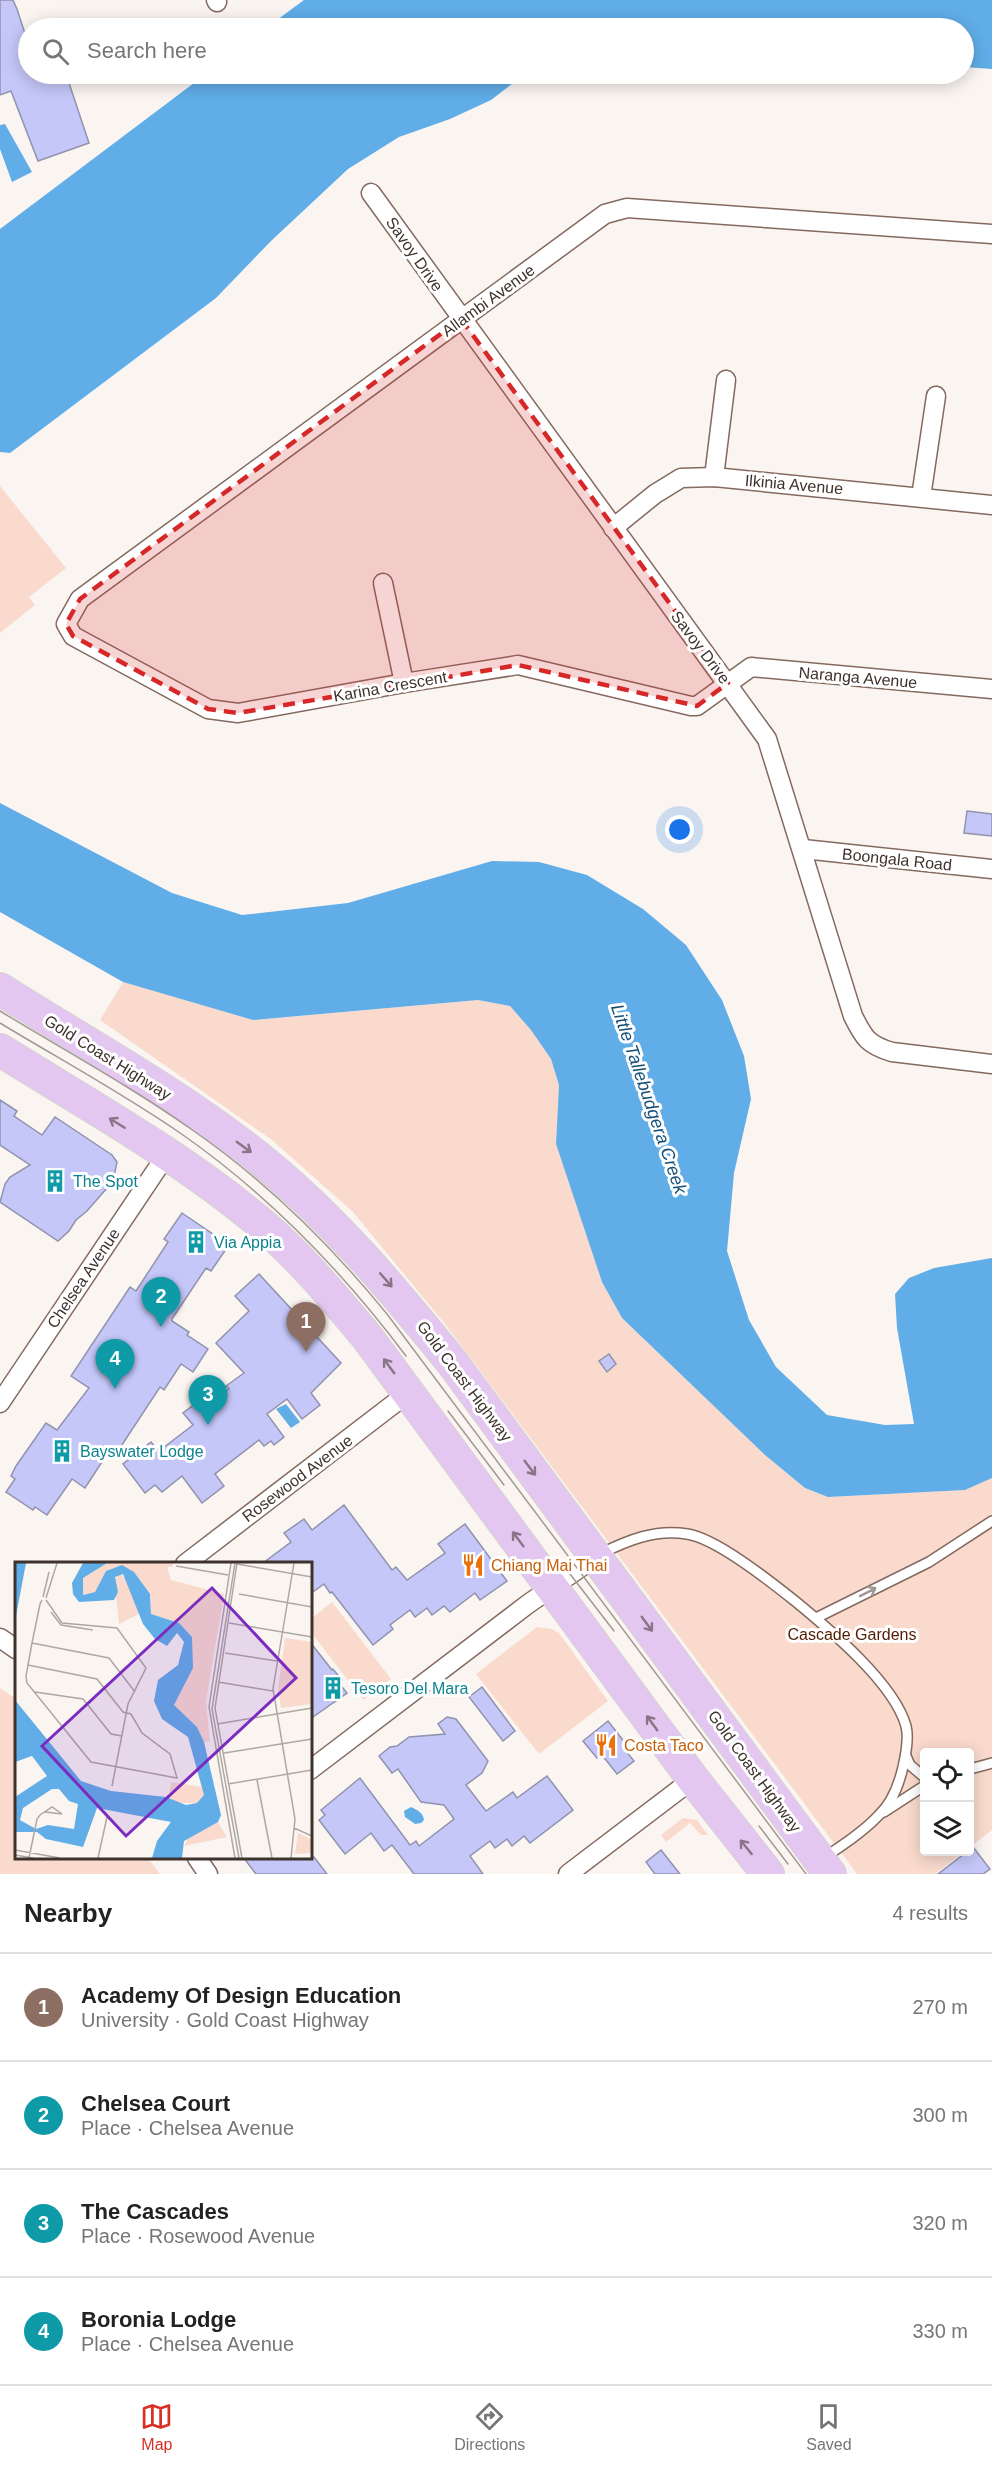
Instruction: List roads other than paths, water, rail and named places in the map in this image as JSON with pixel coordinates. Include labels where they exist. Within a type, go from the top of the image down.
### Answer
[{"type":"highway","name":"Gold Coast Highway","points":[[0,989],[205,1119],[256,1156],[353,1243],[387,1281],[451,1361],[825,1867]]},
{"type":"highway","points":[[0,1050],[167,1154],[230,1199],[291,1252],[340,1305],[408,1393],[553,1586],[693,1779],[768,1874]]},
{"type":"street","name":"Savoy Drive","points":[[372,193],[767,739],[853,1016],[864,1038],[877,1048],[892,1052],[992,1064]]},
{"type":"street","name":"Allambi Avenue","points":[[66,624],[80,598],[605,214],[627,208],[992,234]]},
{"type":"street","points":[[714,477],[726,380]]},
{"type":"street","points":[[921,496],[936,396]]},
{"type":"street","name":"Ilkinia Avenue","points":[[613,528],[655,494],[681,478],[714,477],[921,496],[992,505]]},
{"type":"street","points":[[383,583],[404,683]]},
{"type":"street","name":"Karina Crescent","points":[[66,624],[74,636],[208,709],[238,713],[404,683],[518,666],[691,706],[697,705],[728,683]]},
{"type":"street","name":"Naranga Avenue","points":[[728,683],[751,667],[992,689]]},
{"type":"street","name":"Boongala Road","points":[[803,849],[992,869]]},
{"type":"street","name":"Chelsea Avenue","points":[[0,1402],[167,1154]]},
{"type":"street","name":"Rosewood Avenue","points":[[186,1562],[408,1393]]},
{"type":"street","points":[[312,1768],[553,1586],[597,1556]]},
{"type":"street","points":[[0,1638],[15,1648]]},
{"type":"street","points":[[568,1874],[693,1779]]},
{"type":"street","points":[[198,1859],[208,1874]]},
{"type":"lane","points":[[816,1618],[929,1562],[992,1521]]},
{"type":"lane","points":[[597,1556],[644,1535],[688,1534],[708,1542],[750,1567],[816,1618],[877,1678],[891,1695],[907,1728],[906,1756],[894,1793],[880,1815]]},
{"type":"lane","points":[[906,1756],[910,1765],[920,1774]]},
{"type":"lane","points":[[974,1768],[992,1763]]},
{"type":"lane","points":[[825,1867],[880,1815],[920,1789]]},
{"type":"water","points":[[304,0],[992,0],[992,69],[974,68],[974,18],[280,18]]},
{"type":"water","points":[[193,84],[512,84],[491,100],[450,119],[399,137],[348,169],[271,241],[216,298],[10,453],[0,452],[0,229]]},
{"type":"water","points":[[5,124],[32,172],[12,182],[0,149],[0,125]]},
{"type":"water","name":"Little Tallebudgera Creek","points":[[0,803],[172,893],[242,915],[348,903],[492,861],[539,862],[587,875],[643,909],[686,945],[722,1000],[744,1056],[751,1099],[734,1173],[727,1251],[749,1320],[776,1367],[827,1415],[885,1425],[914,1424],[897,1328],[895,1294],[909,1278],[934,1268],[992,1258],[992,1478],[965,1490],[828,1497],[805,1488],[765,1455],[622,1318],[602,1282],[556,1144],[559,1085],[551,1059],[531,1030],[510,1006],[478,1000],[253,1020],[123,982],[0,912]]},
{"type":"water","points":[[286,1404],[300,1422],[291,1428],[276,1409]]},
{"type":"water","points":[[411,1807],[422,1815],[424,1820],[421,1823],[415,1824],[405,1817],[404,1811]]},
{"type":"tram line","points":[[0,1011],[97,1068],[191,1129],[245,1170],[320,1238],[387,1314],[806,1874]]},
{"type":"tram line","points":[[0,1023],[161,1120],[246,1183],[331,1265],[406,1356]]},
{"type":"tram line","points":[[448,1411],[504,1485]]},
{"type":"tram line","points":[[570,1574],[614,1631]]},
{"type":"tram line","points":[[759,1826],[788,1864]]},
{"type":"place","name":"The Spot","points":[[55,1181]]},
{"type":"place","name":"Via Appia","points":[[196,1242]]},
{"type":"place","name":"Chelsea Court","points":[[161,1327]]},
{"type":"place","name":"Academy Of Design Education","points":[[306,1352]]},
{"type":"place","name":"Boronia Lodge","points":[[115,1389]]},
{"type":"place","name":"The Cascades","points":[[208,1425]]},
{"type":"place","name":"Bayswater Lodge","points":[[62,1451]]},
{"type":"place","name":"Chiang Mai Thai","points":[[473,1565]]},
{"type":"place","name":"Tesoro Del Mara","points":[[333,1688]]},
{"type":"place","name":"Costa Taco","points":[[606,1745]]},
{"type":"park label","name":"Cascade Gardens","points":[[852,1634]]}]
